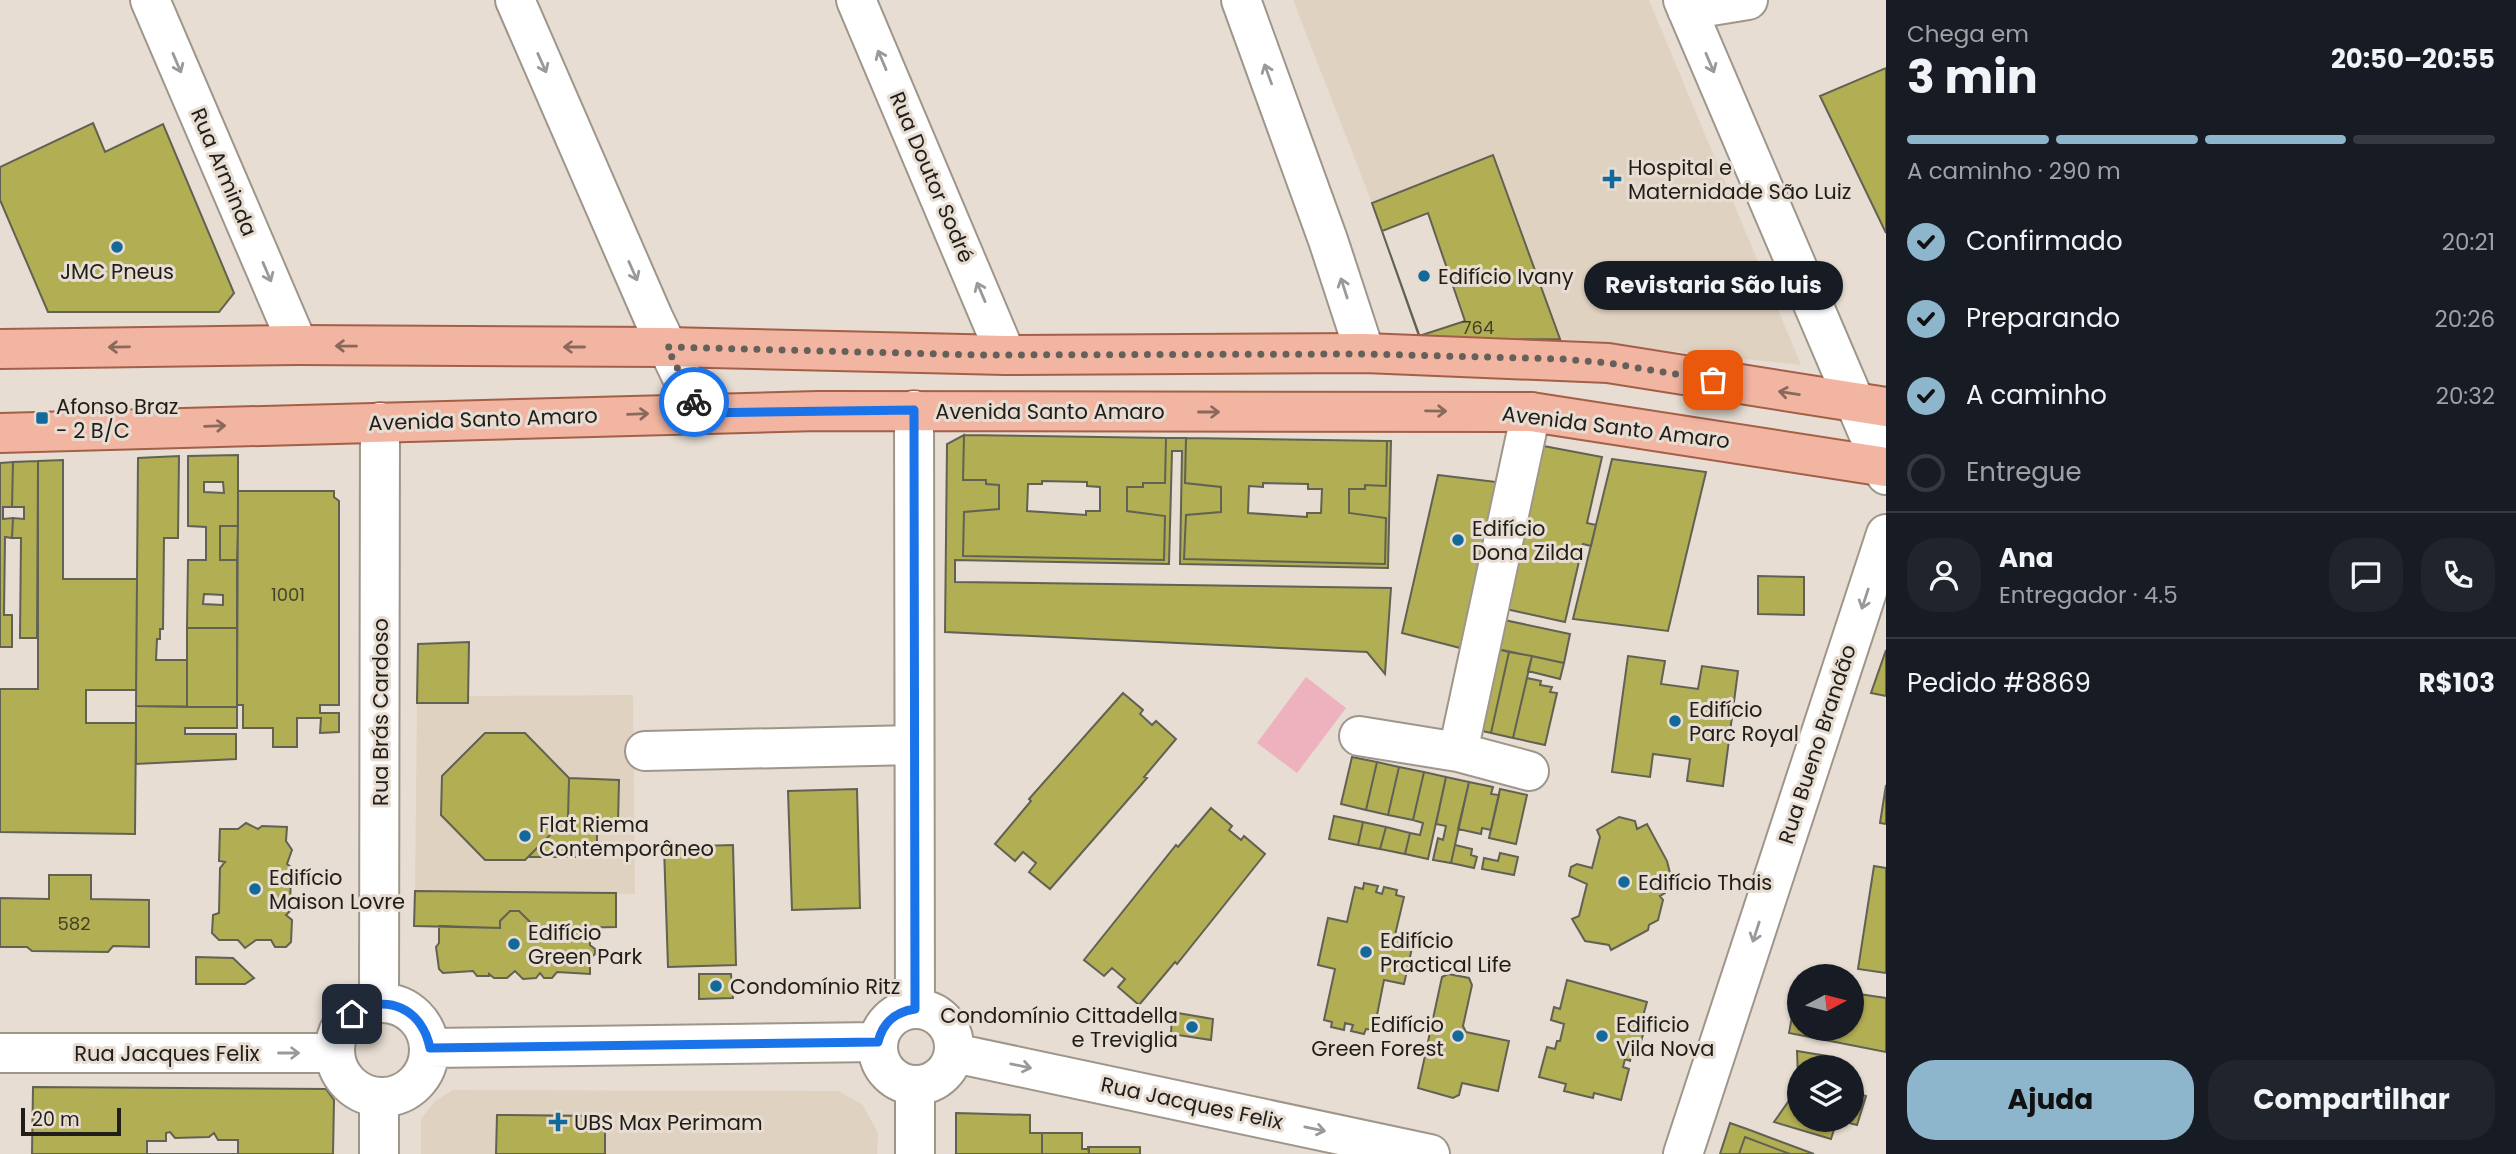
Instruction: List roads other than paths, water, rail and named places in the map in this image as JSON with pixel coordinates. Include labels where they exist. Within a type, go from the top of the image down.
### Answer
[{"type":"main road","points":[[0,349],[298,345],[667,347],[1006,355],[1365,354],[1608,363],[1871,405]]},
{"type":"main road","name":"Avenida Santo Amaro","points":[[0,433],[699,413],[914,410],[1531,412],[1885,469]]},
{"type":"street","name":"Rua Arminda","points":[[150,0],[298,345]]},
{"type":"street","points":[[515,0],[667,347],[699,413]]},
{"type":"street","name":"Rua Doutor Sodré","points":[[856,0],[1006,355]]},
{"type":"street","points":[[1241,0],[1328,240],[1365,354]]},
{"type":"street","points":[[1748,0],[1685,5],[1871,405],[1885,469]]},
{"type":"street","points":[[914,410],[915,1009]]},
{"type":"street","points":[[1458,752],[1531,412]]},
{"type":"street","name":"Rua Brás Cardoso","points":[[379,1003],[380,422]]},
{"type":"street","name":"Rua Bueno Brandão","points":[[1683,1154],[1886,534]]},
{"type":"street","points":[[1359,736],[1458,752],[1529,771]]},
{"type":"street","points":[[645,751],[914,745]]},
{"type":"street","points":[[379,1003],[394,1004],[419,1020],[430,1048],[428,1064],[421,1079],[409,1090],[379,1098],[366,1095],[344,1078],[335,1053],[342,1024],[365,1006],[379,1003]]},
{"type":"street","points":[[915,1009],[936,1014],[944,1021],[954,1041],[954,1053],[945,1073],[926,1084],[915,1085],[891,1076],[879,1055],[878,1042],[887,1023],[904,1010],[915,1009]]},
{"type":"street","points":[[430,1048],[878,1042]]},
{"type":"street","name":"Rua Jacques Felix","points":[[0,1053],[335,1053]]},
{"type":"street","name":"Rua Jacques Felix","points":[[954,1053],[1430,1154]]},
{"type":"street","points":[[915,1085],[915,1154]]},
{"type":"street","points":[[379,1098],[379,1154]]},
{"type":"place","name":"Hospital e Maternidade São Luiz","points":[[1612,179]]},
{"type":"place","name":"JMC Pneus","points":[[117,247]]},
{"type":"place","name":"Edifício Ivany","points":[[1424,276]]},
{"type":"place","name":"Revistaria São luis","points":[[1713,380]]},
{"type":"place","name":"Afonso Braz - 2 B/C","points":[[42,418]]},
{"type":"place","name":"Edifício Dona Zilda","points":[[1458,540]]},
{"type":"place","name":"Edifício Parc Royal","points":[[1675,721]]},
{"type":"place","name":"Flat Riema Contemporâneo","points":[[525,836]]},
{"type":"place","name":"Edifício Thais","points":[[1624,882]]},
{"type":"place","name":"Edifício Maison Lovre","points":[[255,889]]},
{"type":"place","name":"Edifício Green Park","points":[[514,944]]},
{"type":"place","name":"Edifício Practical Life","points":[[1366,952]]},
{"type":"place","name":"Condomínio Ritz","points":[[716,986]]},
{"type":"place","name":"Condomínio Cittadella e Treviglia","points":[[1192,1027]]},
{"type":"place","name":"Edifício Green Forest","points":[[1458,1036]]},
{"type":"place","name":"Edificio Vila Nova","points":[[1602,1036]]},
{"type":"place","name":"UBS Max Perimam","points":[[558,1122]]}]
